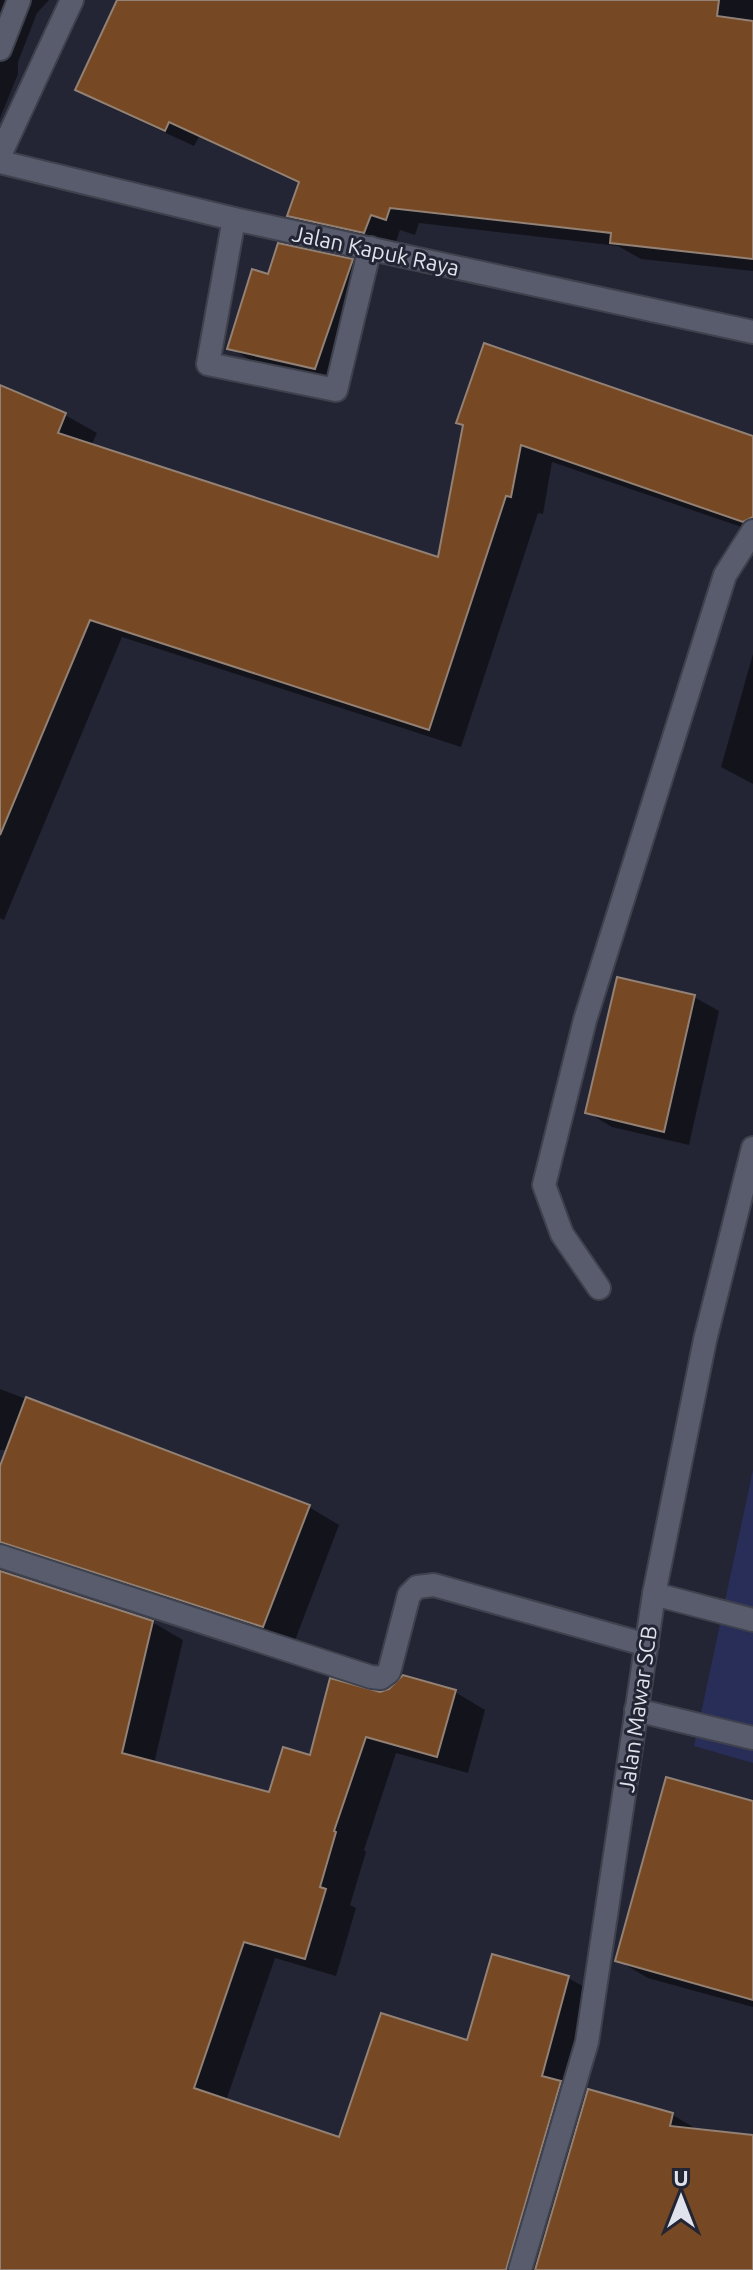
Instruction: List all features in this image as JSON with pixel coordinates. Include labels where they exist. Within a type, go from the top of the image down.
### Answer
[{"type":"street","points":[[0,49],[19,0]]},
{"type":"street","points":[[0,155],[72,0]]},
{"type":"street","name":"Jalan Kapuk Raya","points":[[0,162],[234,219],[753,332]]},
{"type":"street","points":[[234,219],[208,364],[336,390],[370,248]]},
{"type":"street","points":[[599,1288],[562,1234],[544,1185],[585,1020],[725,575],[753,531]]},
{"type":"street","name":"Jalan Mawar SCB","points":[[520,2270],[587,2042],[654,1594],[705,1340],[753,1148]]},
{"type":"street","points":[[0,1556],[371,1677],[381,1678],[389,1672],[409,1595],[417,1587],[434,1585],[647,1645]]},
{"type":"street","points":[[654,1594],[753,1620]]},
{"type":"street","points":[[636,1710],[753,1738]]},
{"type":"shaded area","points":[[753,1470],[753,1763],[694,1746]]},
{"type":"building","points":[[117,0],[719,0],[717,16],[753,21],[753,259],[610,243],[611,233],[390,208],[386,220],[371,215],[364,233],[287,216],[299,182],[169,122],[165,131],[75,90]]},
{"type":"building","points":[[278,243],[353,259],[315,369],[227,349],[252,269],[268,274]]},
{"type":"building","points":[[484,343],[753,436],[753,517],[743,522],[521,445],[511,497],[506,496],[429,730],[90,620],[0,835],[0,385],[66,413],[58,433],[438,557],[463,425],[456,423]]},
{"type":"building","points":[[617,977],[695,995],[664,1132],[585,1113]]},
{"type":"building","points":[[26,1397],[310,1505],[263,1627],[0,1542],[0,1466]]},
{"type":"building","points":[[0,1571],[153,1621],[122,1753],[269,1792],[283,1747],[310,1755],[330,1678],[380,1692],[389,1689],[403,1675],[456,1690],[437,1757],[366,1737],[334,1831],[320,1887],[326,1889],[305,1959],[244,1942],[194,2088],[339,2137],[381,2013],[467,2040],[492,1954],[569,1976],[542,2076],[561,2081],[506,2270],[0,2270]]},
{"type":"building","points":[[666,1777],[753,1801],[753,2000],[615,1961]]},
{"type":"building","points":[[588,2089],[673,2113],[670,2126],[753,2135],[753,2270],[535,2270]]}]
